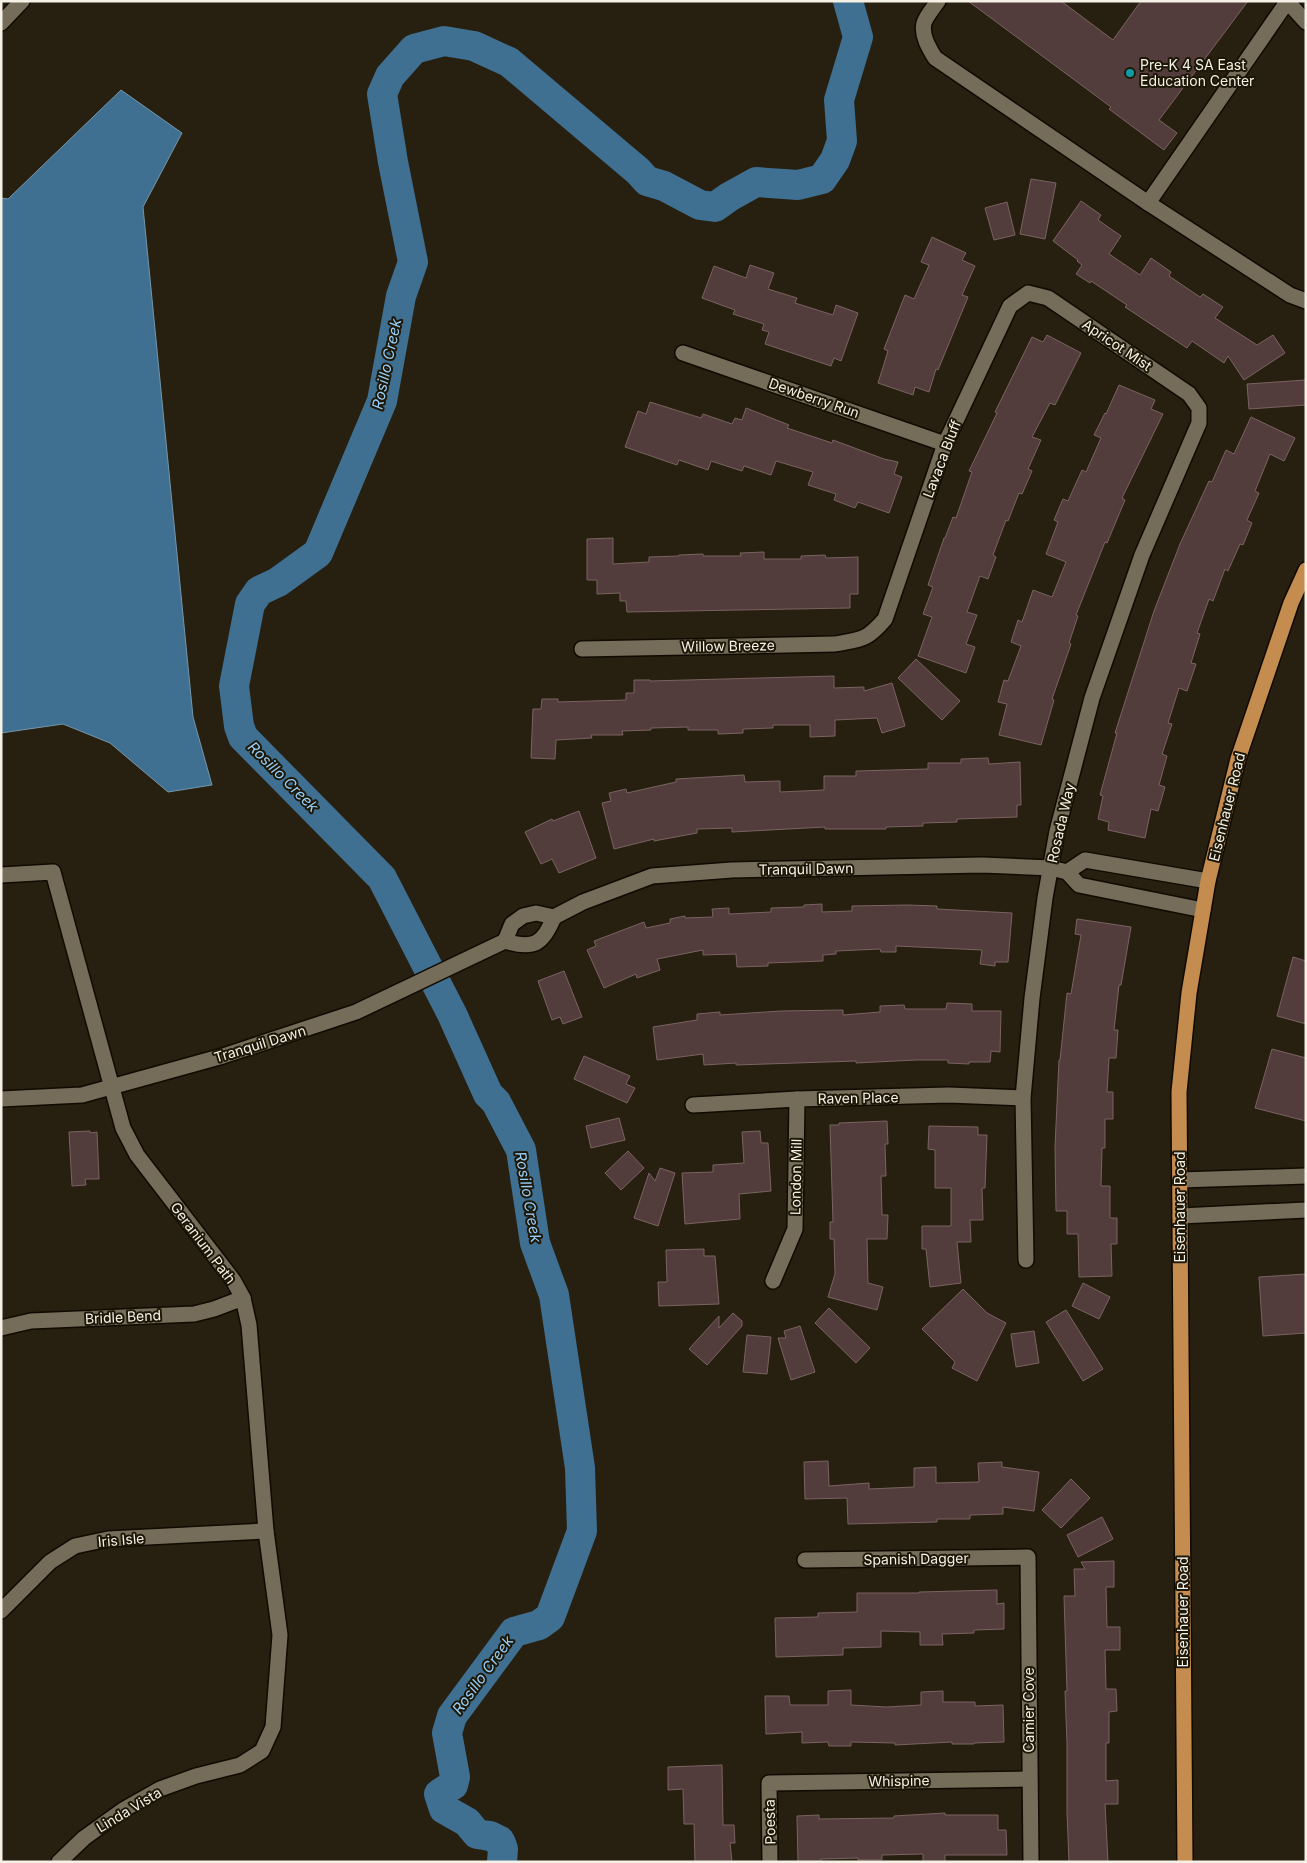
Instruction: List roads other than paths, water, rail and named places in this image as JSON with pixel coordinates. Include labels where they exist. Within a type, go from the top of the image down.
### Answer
[{"type":"main road","name":"Eisenhauer Road","points":[[1185,1862],[1179,1092],[1190,993],[1208,881],[1238,759],[1291,603],[1306,570]]},
{"type":"street","points":[[1,23],[22,1]]},
{"type":"street","points":[[938,1],[924,22],[925,37],[935,58],[1148,203],[1290,295],[1306,301]]},
{"type":"street","points":[[1148,203],[1287,2],[1306,22]]},
{"type":"street","name":"Apricot Mist","points":[[1028,293],[1048,298],[1056,303],[1189,394],[1200,408]]},
{"type":"street","name":"Lavaca Bluff","points":[[872,634],[885,619],[945,444],[1010,306],[1028,293]]},
{"type":"street","name":"Dewberry Run","points":[[683,353],[945,444]]},
{"type":"street","name":"Rosada Way","points":[[1026,1260],[1023,1098],[1032,998],[1045,898],[1058,831],[1092,698],[1142,555],[1199,423],[1200,408]]},
{"type":"street","name":"Willow Breeze","points":[[582,649],[835,644],[861,640],[872,634]]},
{"type":"street","points":[[1067,872],[1085,860],[1208,881]]},
{"type":"street","name":"Tranquil Dawn","points":[[1,1099],[82,1095],[111,1088],[232,1053],[356,1012],[505,941],[512,924],[523,916],[536,913],[554,916],[583,902],[652,876],[770,869],[982,865],[1051,868],[1067,872],[1079,885],[1203,910]]},
{"type":"street","name":"Geranium Path","points":[[1,874],[53,872],[123,1128],[137,1155],[233,1280],[243,1298],[249,1325],[266,1531],[280,1635],[273,1727],[262,1751]]},
{"type":"street","points":[[505,941],[524,946],[537,943],[546,934],[554,916]]},
{"type":"street","name":"Raven Place","points":[[693,1105],[796,1099],[949,1096],[1023,1098]]},
{"type":"street","name":"London Mill","points":[[773,1281],[795,1229],[796,1099]]},
{"type":"street","points":[[1180,1180],[1306,1176]]},
{"type":"street","points":[[1180,1216],[1306,1210]]},
{"type":"street","name":"Bridle Bend","points":[[1,1328],[31,1321],[194,1314],[243,1298]]},
{"type":"street","name":"Iris Isle","points":[[1,1611],[50,1562],[75,1546],[108,1539],[266,1531]]},
{"type":"street","name":"Spanish Dagger","points":[[804,1560],[1028,1557]]},
{"type":"street","name":"Camier Cove","points":[[1028,1557],[1031,1862]]},
{"type":"street","name":"Linda Vista","points":[[59,1862],[84,1838],[123,1810],[160,1789],[196,1776],[240,1765],[262,1751]]},
{"type":"street","name":"Whispine","points":[[769,1783],[1030,1779]]},
{"type":"street","name":"Poesta","points":[[769,1783],[770,1862]]},
{"type":"water","points":[[121,90],[182,133],[143,207],[193,717],[212,785],[168,792],[110,743],[63,724],[1,733],[1,198],[8,199]]},
{"type":"waterway","name":"Rosillo Creek","points":[[502,1862],[503,1849],[500,1841],[490,1836],[477,1834],[467,1822],[444,1809],[439,1794],[453,1785],[455,1777],[447,1733],[452,1716],[514,1632],[539,1625],[550,1617],[582,1531],[580,1468],[554,1295],[535,1243],[521,1150],[496,1102],[488,1094],[452,1014],[382,878],[243,737],[239,726],[234,686],[250,604],[259,591],[278,582],[318,553],[382,401],[401,296],[413,262],[393,162],[382,94],[390,76],[414,49],[444,41],[474,46],[509,62],[638,171],[647,181],[664,186],[700,205],[715,207],[756,182],[798,185],[822,179],[835,160],[842,141],[839,100],[858,37],[848,1]]},
{"type":"place","name":"Pre-K 4 SA East Education Center","points":[[1130,73]]}]
